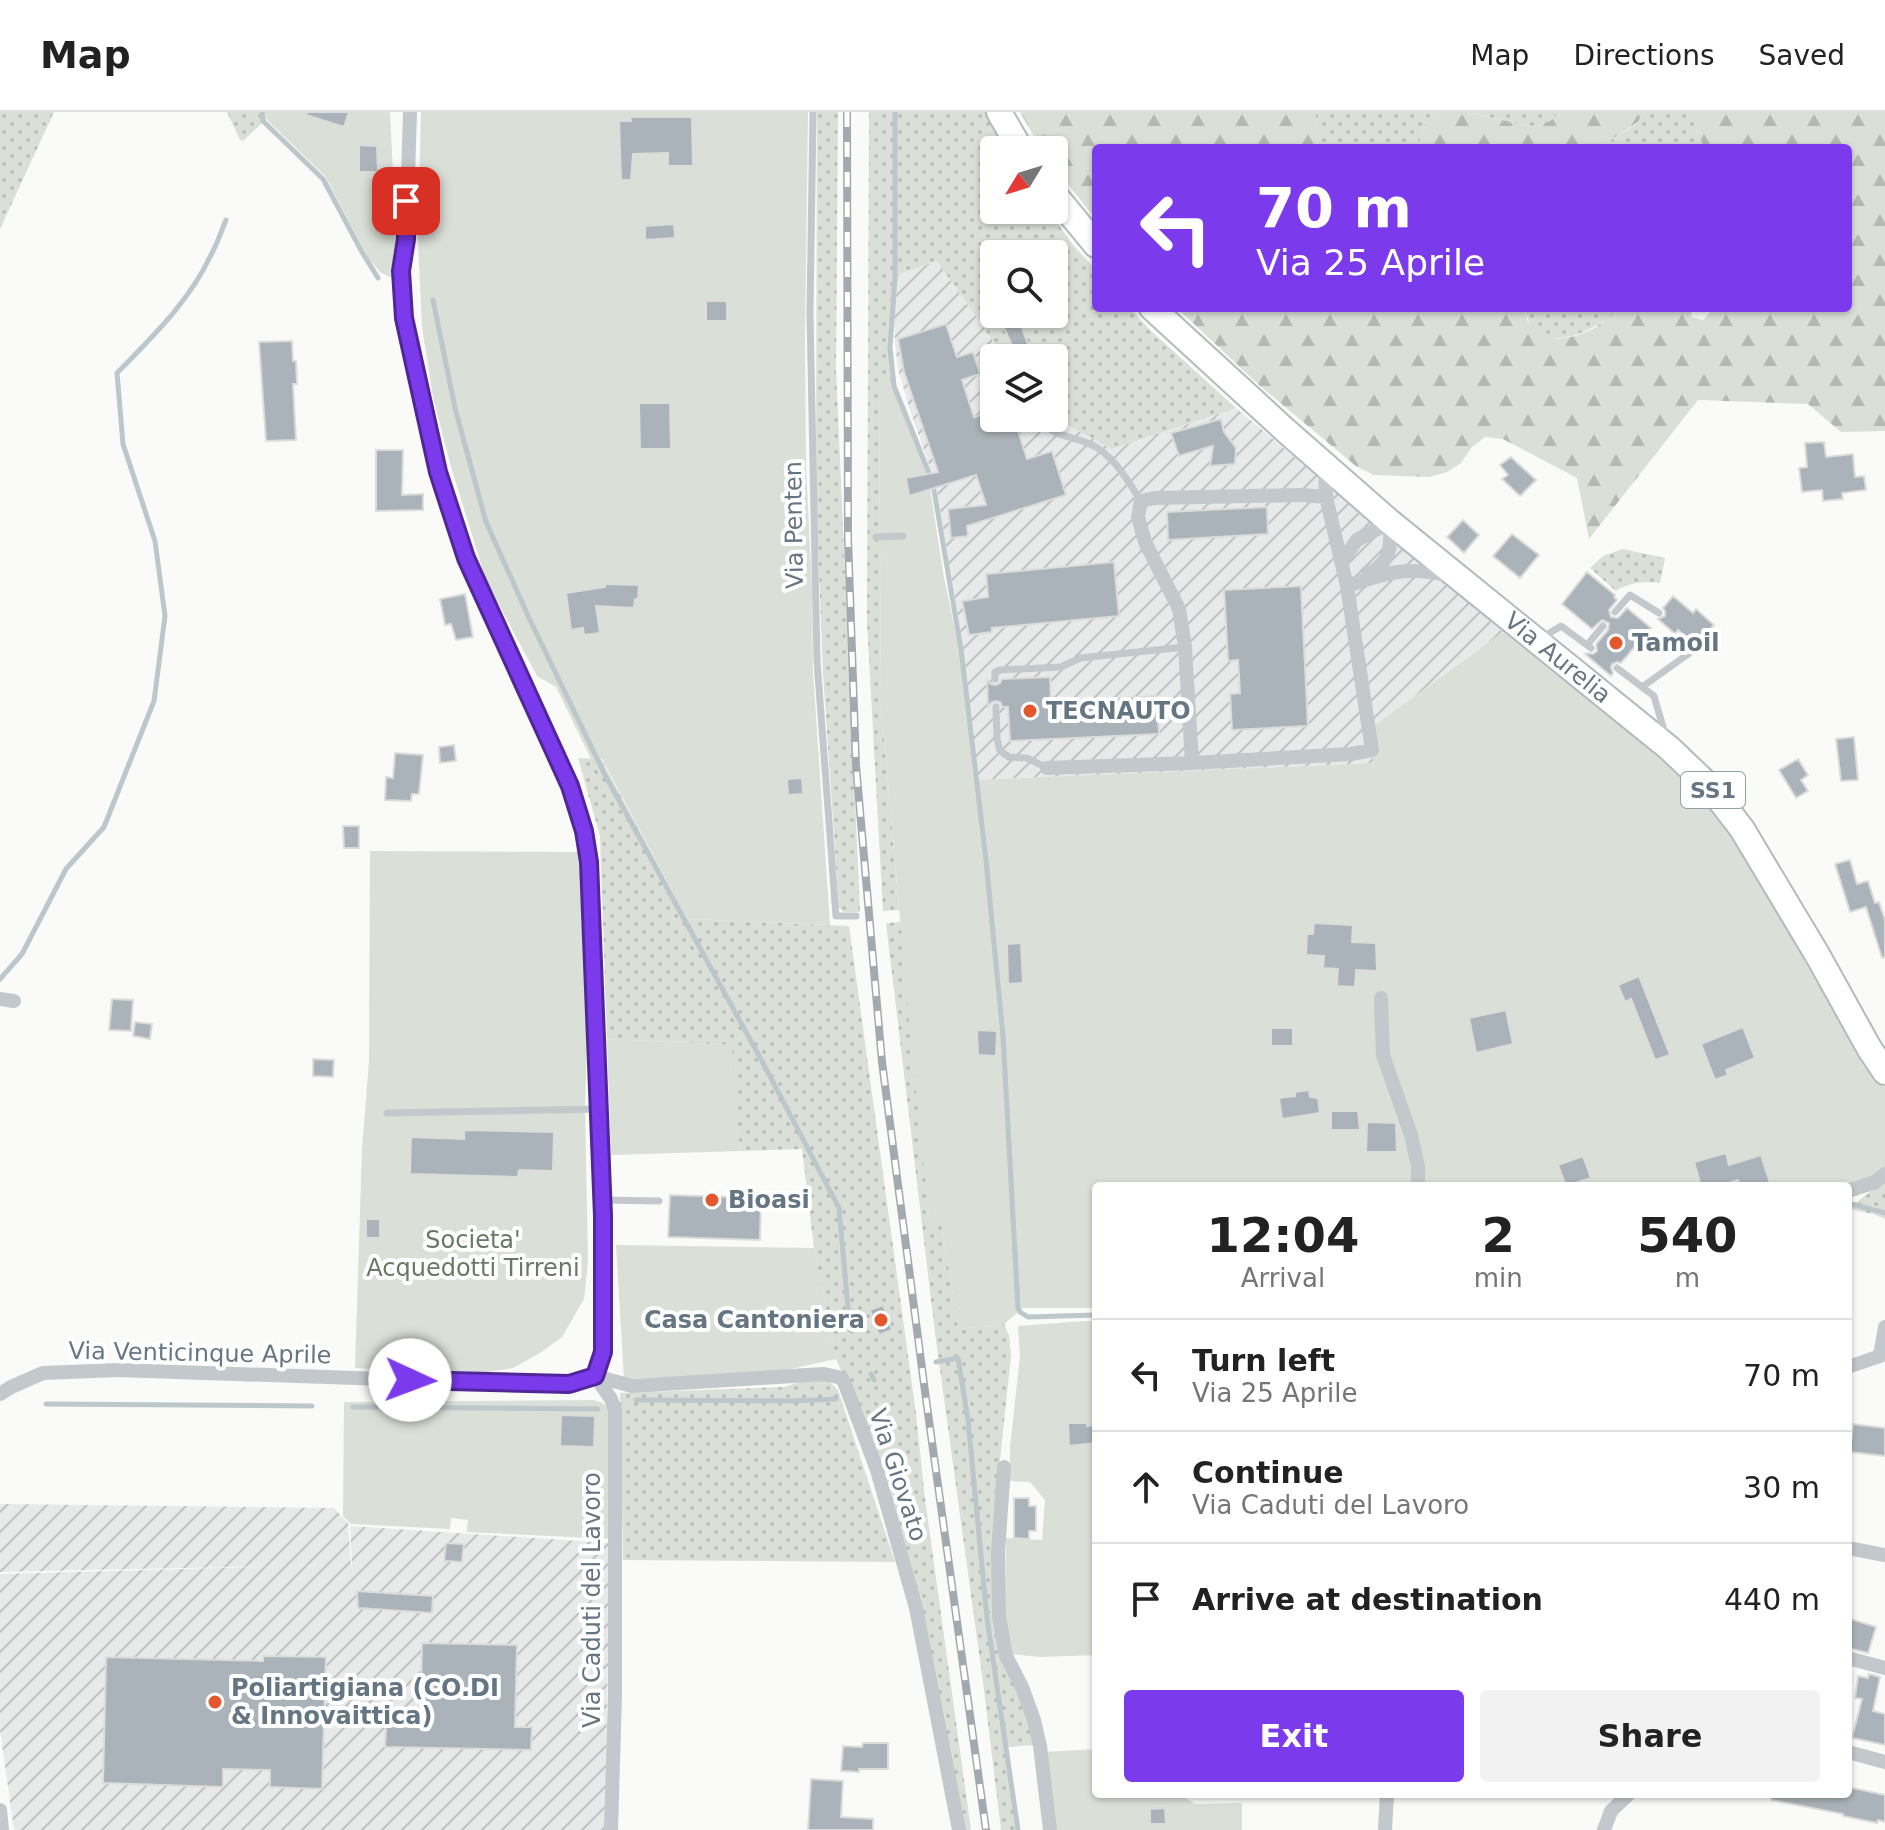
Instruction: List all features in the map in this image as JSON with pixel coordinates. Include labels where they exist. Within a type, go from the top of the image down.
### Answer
[{"type":"main road","points":[[999,112],[1013,136]]},
{"type":"main road","points":[[1068,211],[1092,240]]},
{"type":"main road","name":"Via Aurelia","points":[[1156,312],[1390,522],[1669,748],[1709,786],[1742,829],[1885,1072]]},
{"type":"street","points":[[410,112],[406,239],[401,271],[404,318],[438,472],[466,558],[570,786],[584,831],[589,862],[602,1200],[603,1352],[595,1376]]},
{"type":"street","points":[[1047,768],[1192,763],[1351,754],[1372,750],[1347,586],[1326,497],[1325,465]]},
{"type":"street","points":[[1192,763],[1185,647],[1179,609],[1145,542],[1138,517],[1141,501],[1154,498],[1326,497]]},
{"type":"street","points":[[1342,561],[1357,540],[1390,522],[1391,544],[1386,559],[1379,568],[1347,586]]},
{"type":"street","points":[[1347,586],[1402,570],[1431,571],[1459,578]]},
{"type":"street","points":[[1381,998],[1383,1055],[1411,1135],[1418,1182]]},
{"type":"street","points":[[1852,1190],[1875,1182],[1885,1174]]},
{"type":"street","points":[[1852,1366],[1880,1356],[1885,1327]]},
{"type":"street","name":"Via Venticinque Aprile","points":[[0,1394],[43,1373],[118,1370],[531,1384],[569,1384],[595,1376]]},
{"type":"street","name":"Via Giovato","points":[[595,1376],[632,1386],[824,1374],[842,1378],[877,1470],[916,1608],[959,1830]]},
{"type":"street","name":"Via Caduti del Lavoro","points":[[595,1376],[615,1410],[615,1695],[611,1830]]},
{"type":"street","points":[[1004,1467],[998,1553],[999,1616],[1006,1656],[1034,1720],[1050,1830]]},
{"type":"street","points":[[1852,1549],[1885,1555]]},
{"type":"street","points":[[1852,1659],[1885,1668]]},
{"type":"street","points":[[1852,1753],[1885,1762]]},
{"type":"street","points":[[1385,1830],[1387,1798]]},
{"type":"street","points":[[1604,1830],[1611,1811],[1625,1798]]},
{"type":"street","points":[[0,1810],[2,1830]]},
{"type":"lane","name":"Via Penten","points":[[813,112],[810,313],[817,661],[836,916],[856,916]]},
{"type":"lane","points":[[1053,432],[1090,444],[1106,455],[1141,501]]},
{"type":"lane","points":[[876,537],[903,536]]},
{"type":"lane","points":[[1615,612],[1630,595],[1659,613]]},
{"type":"lane","points":[[1537,641],[1561,626],[1589,646],[1603,626]]},
{"type":"lane","points":[[1642,687],[1705,642],[1701,640]]},
{"type":"lane","points":[[995,679],[995,672],[1000,670],[1061,667],[1080,658],[1185,647]]},
{"type":"lane","points":[[1617,668],[1654,696],[1669,748]]},
{"type":"lane","points":[[996,707],[1000,751],[1009,757],[1027,758],[1047,768]]},
{"type":"lane","points":[[387,1113],[600,1109]]},
{"type":"lane","points":[[602,1200],[659,1201]]},
{"type":"shaded area","points":[[937,261],[980,322],[980,328],[984,328],[995,344],[980,344],[980,432],[1068,432],[1068,425],[1112,449],[1236,408],[1503,632],[1372,727],[1374,763],[978,780],[963,646],[936,485],[898,369],[893,276]]},
{"type":"shaded area","points":[[0,1504],[334,1508],[348,1523],[351,1565],[350,1526],[610,1543],[605,1830],[14,1830],[0,1730],[0,1574],[331,1565],[0,1572]]},
{"type":"green space","points":[[0,112],[54,112],[0,229]]},
{"type":"green space","points":[[227,112],[265,112],[266,119],[243,141]]},
{"type":"green space","points":[[265,112],[390,112],[395,279],[381,273],[369,259],[325,176],[266,119]]},
{"type":"green space","points":[[421,112],[808,112],[806,465],[813,671],[830,925],[687,919],[602,759],[591,759],[556,687],[537,676],[486,580],[433,397],[422,327],[418,240]]},
{"type":"green space","points":[[817,112],[838,112],[836,369],[860,912],[843,912],[839,907],[823,674],[816,490]]},
{"type":"green space","points":[[869,112],[989,112],[1002,136],[980,136],[980,224],[1058,224],[1092,266],[1092,312],[1134,312],[1236,408],[1112,449],[1068,425],[1068,344],[995,344],[984,328],[1068,328],[1068,240],[980,240],[980,322],[937,261],[893,276],[889,348],[892,385],[879,387],[881,702],[899,910],[883,911],[867,623]]},
{"type":"green space","points":[[1020,112],[1315,112],[1318,144],[1092,144],[1092,215],[1068,184],[1068,136],[1034,136]]},
{"type":"green space","points":[[1315,112],[1434,112],[1425,121],[1419,144],[1318,144]]},
{"type":"green space","points":[[1434,112],[1467,112],[1533,127],[1550,121],[1560,112],[1644,112],[1638,122],[1605,144],[1419,144],[1425,121]]},
{"type":"green space","points":[[1467,112],[1560,112],[1550,121],[1533,127]]},
{"type":"green space","points":[[1644,112],[1690,112],[1702,144],[1605,144],[1638,123]]},
{"type":"green space","points":[[1690,112],[1885,112],[1885,431],[1841,432],[1808,404],[1698,400],[1589,539],[1577,478],[1503,439],[1485,437],[1471,448],[1461,463],[1447,472],[1429,477],[1374,475],[1357,467],[1260,386],[1181,312],[1525,312],[1527,320],[1540,333],[1558,339],[1593,329],[1616,312],[1692,312],[1691,317],[1703,320],[1710,312],[1852,312],[1852,144],[1702,144]]},
{"type":"green space","points":[[1526,312],[1617,312],[1597,325],[1568,337],[1554,338],[1541,334],[1531,324]]},
{"type":"green space","points":[[892,385],[928,475],[959,649],[974,778],[1373,763],[1372,727],[1503,632],[1639,738],[1725,820],[1862,1055],[1885,1088],[1885,1170],[1878,1176],[1852,1185],[1852,1182],[1092,1182],[1092,1308],[1023,1308],[1004,1324],[958,1329],[942,1224],[930,1225],[881,702],[879,386]]},
{"type":"green space","points":[[1623,549],[1665,558],[1660,583],[1637,583],[1616,591],[1590,568],[1603,556]]},
{"type":"green space","points":[[578,758],[601,759],[687,919],[849,926],[971,1830],[964,1830],[872,1441],[836,1359],[814,1248],[802,1149],[740,1151],[731,1045],[607,1039],[600,836]]},
{"type":"green space","name":"Societa' Acquedotti Tirreni","points":[[370,851],[579,852],[587,1024],[588,1261],[584,1299],[562,1337],[513,1368],[473,1374],[355,1368],[362,1149],[369,1061]]},
{"type":"green space","points":[[901,922],[930,1224],[942,1224],[958,1329],[1004,1324],[1009,1335],[1011,1356],[995,1539],[1016,1682],[1035,1745],[1007,1747],[1018,1830],[1001,1830],[935,1333],[886,923]]},
{"type":"green space","points":[[607,1039],[732,1045],[740,1151],[611,1155]]},
{"type":"green space","points":[[1885,1180],[1885,1219],[1852,1210],[1852,1206]]},
{"type":"green space","points":[[616,1245],[814,1248],[836,1359],[777,1372],[624,1379]]},
{"type":"green space","points":[[1092,1321],[1092,1655],[1039,1657],[1010,1654],[1005,1625],[1006,1538],[1042,1540],[1045,1500],[1030,1482],[1010,1481],[1010,1447],[1020,1356],[1018,1326]]},
{"type":"green space","points":[[806,1380],[828,1380],[838,1390],[895,1562],[623,1560],[620,1393],[784,1387]]},
{"type":"green space","points":[[593,1400],[603,1403],[610,1411],[611,1539],[467,1532],[468,1520],[451,1518],[450,1529],[351,1524],[343,1516],[344,1402]]},
{"type":"green space","points":[[1092,1749],[1092,1798],[1186,1798],[1195,1804],[1242,1803],[1242,1830],[1055,1830],[1044,1752]]},
{"type":"building","points":[[307,112],[349,112],[344,127],[306,115]]},
{"type":"building","points":[[630,117],[692,117],[693,166],[668,166],[668,153],[633,154],[631,180],[621,180],[619,121],[631,121]]},
{"type":"building","points":[[359,145],[377,146],[378,172],[359,172]]},
{"type":"building","points":[[674,224],[675,238],[645,240],[645,226]]},
{"type":"building","points":[[706,301],[727,301],[727,321],[706,321]]},
{"type":"building","points":[[946,324],[957,357],[973,352],[980,374],[962,380],[974,417],[980,416],[980,432],[1018,432],[1027,459],[1052,451],[1066,495],[967,526],[968,536],[951,538],[948,509],[986,505],[976,475],[909,496],[906,478],[938,472],[904,372],[898,339]]},
{"type":"building","points":[[1004,328],[1022,328],[1028,344],[1011,343]]},
{"type":"building","points":[[292,341],[297,384],[293,384],[296,440],[266,441],[259,342]]},
{"type":"building","points":[[639,403],[670,403],[671,449],[640,449]]},
{"type":"building","points":[[1221,419],[1224,432],[1236,448],[1235,464],[1210,466],[1213,446],[1179,456],[1171,433]]},
{"type":"building","points":[[1824,442],[1826,457],[1853,454],[1855,477],[1864,476],[1866,490],[1842,493],[1843,499],[1823,501],[1822,490],[1802,492],[1799,468],[1807,467],[1805,443]]},
{"type":"building","points":[[376,450],[403,450],[402,495],[423,494],[423,510],[376,511]]},
{"type":"building","points":[[1511,457],[1536,480],[1520,496],[1502,479],[1508,475],[1500,465]]},
{"type":"building","points":[[1267,507],[1268,534],[1168,540],[1167,512]]},
{"type":"building","points":[[1463,520],[1479,535],[1464,553],[1447,537]]},
{"type":"building","points":[[1512,534],[1539,555],[1520,578],[1493,556]]},
{"type":"building","points":[[1114,562],[1119,616],[992,628],[992,632],[969,635],[962,601],[988,597],[986,574]]},
{"type":"building","points":[[1587,572],[1615,595],[1617,600],[1609,610],[1611,617],[1618,618],[1627,608],[1651,628],[1621,663],[1612,664],[1611,676],[1585,654],[1597,651],[1596,644],[1608,630],[1609,623],[1602,620],[1592,629],[1562,604]]},
{"type":"building","points":[[605,584],[639,585],[634,608],[596,606],[600,633],[584,635],[583,628],[571,630],[566,593],[605,587]]},
{"type":"building","points":[[1301,586],[1308,726],[1232,730],[1230,694],[1240,693],[1238,660],[1228,661],[1224,590]]},
{"type":"building","points":[[465,594],[473,637],[456,640],[451,624],[445,625],[440,599]]},
{"type":"building","points":[[1673,596],[1693,613],[1696,609],[1714,625],[1705,635],[1697,635],[1693,643],[1678,630],[1675,634],[1658,619],[1665,616],[1663,608]]},
{"type":"building","points":[[1050,677],[1051,701],[1157,696],[1159,734],[1010,741],[1008,707],[1002,707],[997,701],[988,707],[987,680],[996,685],[1002,679]]},
{"type":"building","points":[[1854,737],[1858,780],[1841,781],[1836,739]]},
{"type":"building","points":[[454,745],[456,761],[440,763],[439,747]]},
{"type":"building","points":[[395,753],[423,755],[419,794],[412,794],[411,801],[385,800],[386,777],[393,778]]},
{"type":"building","points":[[1798,759],[1808,775],[1801,780],[1808,791],[1796,798],[1779,770]]},
{"type":"building","points":[[802,778],[803,794],[788,795],[787,779]]},
{"type":"building","points":[[343,826],[359,826],[359,848],[344,848]]},
{"type":"building","points":[[1850,860],[1857,884],[1868,881],[1875,903],[1879,902],[1885,920],[1885,957],[1882,958],[1866,907],[1850,912],[1835,864]]},
{"type":"building","points":[[1314,923],[1353,925],[1352,942],[1376,943],[1377,971],[1356,970],[1355,987],[1337,986],[1338,969],[1323,968],[1324,956],[1306,955],[1307,934],[1313,934]]},
{"type":"building","points":[[1021,943],[1023,983],[1008,984],[1007,944]]},
{"type":"building","points":[[1639,976],[1670,1055],[1655,1060],[1631,999],[1625,1002],[1618,985]]},
{"type":"building","points":[[112,999],[133,1000],[131,1031],[109,1030]]},
{"type":"building","points":[[1506,1010],[1513,1044],[1476,1053],[1469,1018]]},
{"type":"building","points":[[135,1022],[152,1024],[150,1039],[133,1036]]},
{"type":"building","points":[[1743,1027],[1755,1058],[1726,1070],[1728,1075],[1715,1080],[1701,1044]]},
{"type":"building","points":[[1271,1028],[1293,1028],[1293,1046],[1271,1046]]},
{"type":"building","points":[[977,1030],[997,1031],[996,1056],[978,1055]]},
{"type":"building","points":[[313,1059],[334,1060],[333,1077],[313,1076]]},
{"type":"building","points":[[1309,1090],[1310,1097],[1318,1098],[1320,1113],[1282,1119],[1279,1098]]},
{"type":"building","points":[[1331,1111],[1358,1111],[1360,1130],[1331,1130]]},
{"type":"building","points":[[1367,1122],[1396,1123],[1397,1152],[1366,1152]]},
{"type":"building","points":[[464,1130],[554,1132],[553,1171],[519,1170],[518,1177],[410,1174],[411,1137],[464,1139]]},
{"type":"building","points":[[1726,1153],[1729,1165],[1761,1155],[1770,1182],[1700,1182],[1694,1162]]},
{"type":"building","points":[[1583,1156],[1591,1178],[1564,1182],[1558,1165]]},
{"type":"building","points":[[670,1195],[761,1198],[760,1240],[668,1237]]},
{"type":"building","points":[[366,1219],[380,1219],[380,1238],[366,1238]]},
{"type":"building","name":"Casa Cantoniera","points":[[883,1305],[892,1330],[879,1335],[870,1310]]},
{"type":"building","points":[[561,1415],[595,1416],[594,1447],[560,1446]]},
{"type":"building","points":[[1068,1423],[1092,1425],[1092,1443],[1069,1446]]},
{"type":"building","points":[[1853,1424],[1885,1428],[1885,1456],[1852,1452]]},
{"type":"building","points":[[1014,1498],[1029,1498],[1029,1506],[1036,1506],[1036,1531],[1029,1531],[1029,1539],[1014,1538]]},
{"type":"building","points":[[446,1543],[464,1544],[462,1562],[444,1561]]},
{"type":"building","points":[[357,1591],[433,1596],[432,1613],[358,1608]]},
{"type":"building","points":[[1852,1619],[1876,1627],[1868,1653],[1852,1649]]},
{"type":"building","points":[[422,1643],[517,1645],[515,1727],[532,1727],[531,1750],[385,1747],[386,1726],[420,1727]]},
{"type":"building","name":"Poliartigiana (CO.DI & Innovaittica)","points":[[263,1656],[326,1657],[322,1789],[270,1787],[270,1770],[223,1769],[223,1787],[103,1783],[106,1657],[263,1661]]},
{"type":"building","points":[[1869,1674],[1880,1677],[1873,1711],[1885,1714],[1885,1745],[1852,1738],[1862,1699],[1855,1698],[1858,1676],[1868,1678]]},
{"type":"building","points":[[863,1743],[888,1743],[888,1769],[841,1771],[843,1746],[862,1747]]},
{"type":"building","points":[[811,1779],[843,1781],[841,1817],[873,1819],[873,1830],[808,1830]]},
{"type":"building","points":[[1852,1788],[1885,1795],[1885,1822],[1878,1820],[1877,1823],[1771,1800],[1852,1798]]},
{"type":"building","points":[[1165,1808],[1166,1824],[1150,1824],[1150,1809]]},
{"type":"waterway","points":[[262,112],[263,121],[323,179],[378,278]]},
{"type":"waterway","points":[[895,112],[895,278],[890,348],[894,386],[934,490],[961,649],[1003,1036],[1018,1308],[1028,1317],[1092,1315]]},
{"type":"waterway","points":[[0,979],[22,954],[66,869],[104,827],[154,701],[165,616],[155,541],[123,444],[117,373],[169,318],[192,288],[226,220]]},
{"type":"waterway","points":[[433,300],[455,408],[486,522],[604,773],[839,1208],[850,1330]]},
{"type":"waterway","points":[[1852,1204],[1885,1213]]},
{"type":"waterway","points":[[936,1362],[958,1358],[968,1420],[987,1618],[1018,1830]]},
{"type":"waterway","points":[[871,1374],[874,1380]]},
{"type":"waterway","points":[[636,1400],[836,1399]]},
{"type":"waterway","points":[[46,1404],[312,1406]]},
{"type":"waterway","points":[[353,1407],[598,1409]]},
{"type":"railway","points":[[847,112],[848,538],[856,765],[882,1062],[986,1830]]},
{"type":"place","name":"Tamoil","points":[[1616,643]]},
{"type":"place","name":"TECNAUTO","points":[[1030,711]]},
{"type":"place","name":"Bioasi","points":[[712,1200]]},
{"type":"place","name":"Casa Cantoniera","points":[[881,1320]]},
{"type":"place","name":"Poliartigiana (CO.DI & Innovaittica)","points":[[215,1702]]},
{"type":"route","points":[[406,201],[406,239],[401,271],[404,318],[438,472],[466,558],[570,786],[584,831],[589,862],[603,1216],[603,1352],[595,1376],[569,1384],[410,1380]]}]
